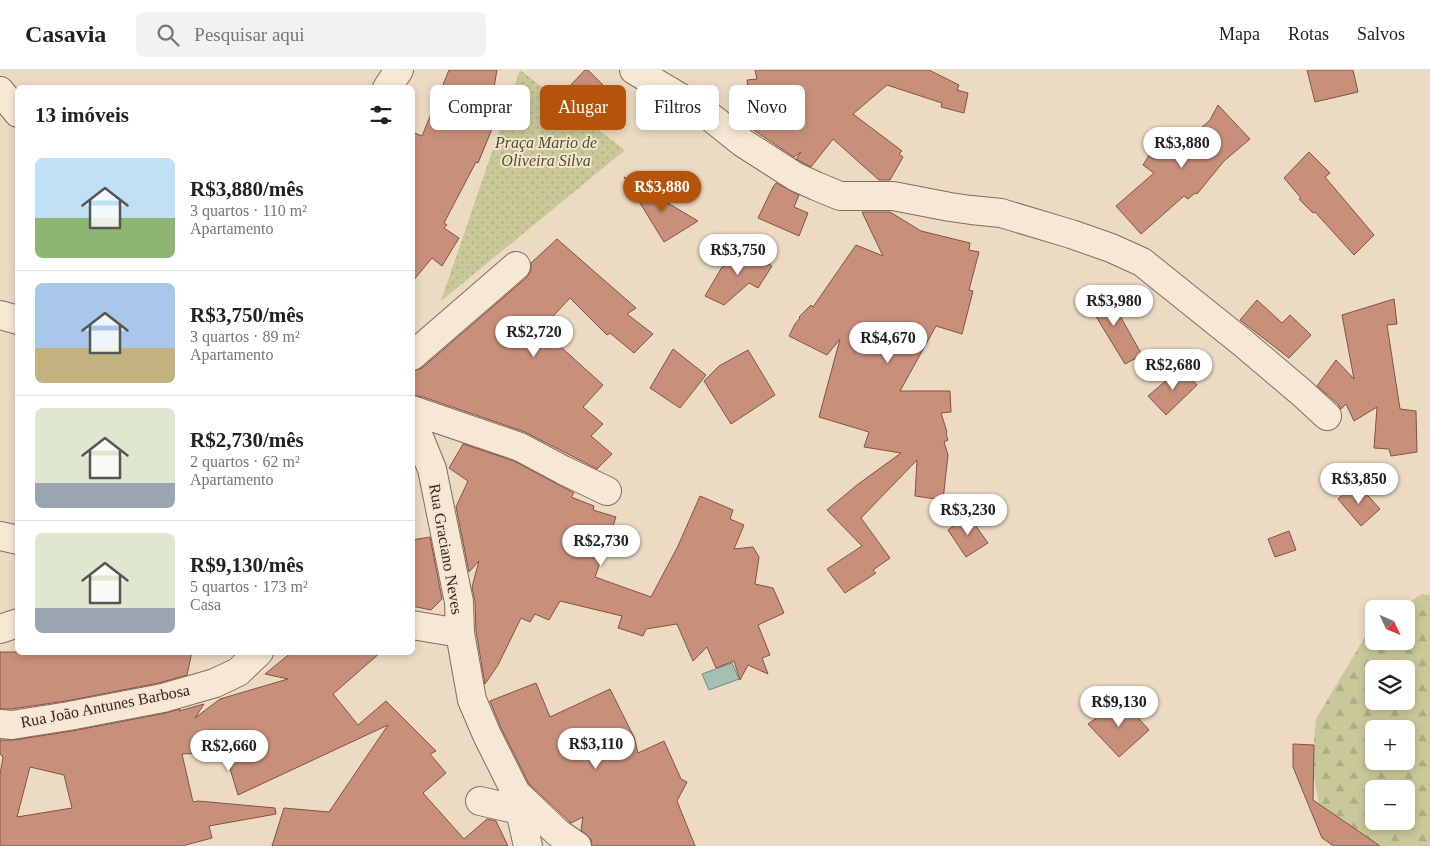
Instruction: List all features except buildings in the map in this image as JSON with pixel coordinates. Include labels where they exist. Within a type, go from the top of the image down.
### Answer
[{"type":"street","points":[[389,85],[399,70]]},
{"type":"street","points":[[634,70],[703,111],[743,143],[796,177],[840,196],[893,196],[956,208],[1001,212],[1111,248],[1142,262],[1243,343],[1326,416]]},
{"type":"street","points":[[0,91],[15,109]]},
{"type":"street","points":[[415,353],[516,266]]},
{"type":"street","points":[[0,315],[15,319]]},
{"type":"street","points":[[415,411],[520,446],[563,470],[607,491]]},
{"type":"street","name":"Rua Graciano Neves","points":[[415,427],[432,469],[459,602],[460,634],[415,625]]},
{"type":"street","points":[[0,536],[15,539]]},
{"type":"street","points":[[0,629],[15,624]]},
{"type":"street","points":[[460,634],[472,700],[517,801],[528,846]]},
{"type":"street","name":"Rua João Antunes Barbosa","points":[[0,724],[12,725],[163,698],[215,683],[238,672],[256,655]]},
{"type":"street","points":[[480,801],[517,801],[577,846]]},
{"type":"green space","name":"Praça Mario de Oliveira Silva","points":[[520,70],[540,85],[540,130],[599,130],[625,150],[441,301],[499,130],[530,130],[530,85],[515,85]]},
{"type":"green space","points":[[1422,594],[1430,595],[1430,846],[1351,846],[1322,820],[1312,767],[1316,719],[1365,637],[1365,650],[1415,650],[1415,600],[1413,600]]},
{"type":"shaded area","points":[[732,663],[739,679],[709,690],[702,674]]}]
